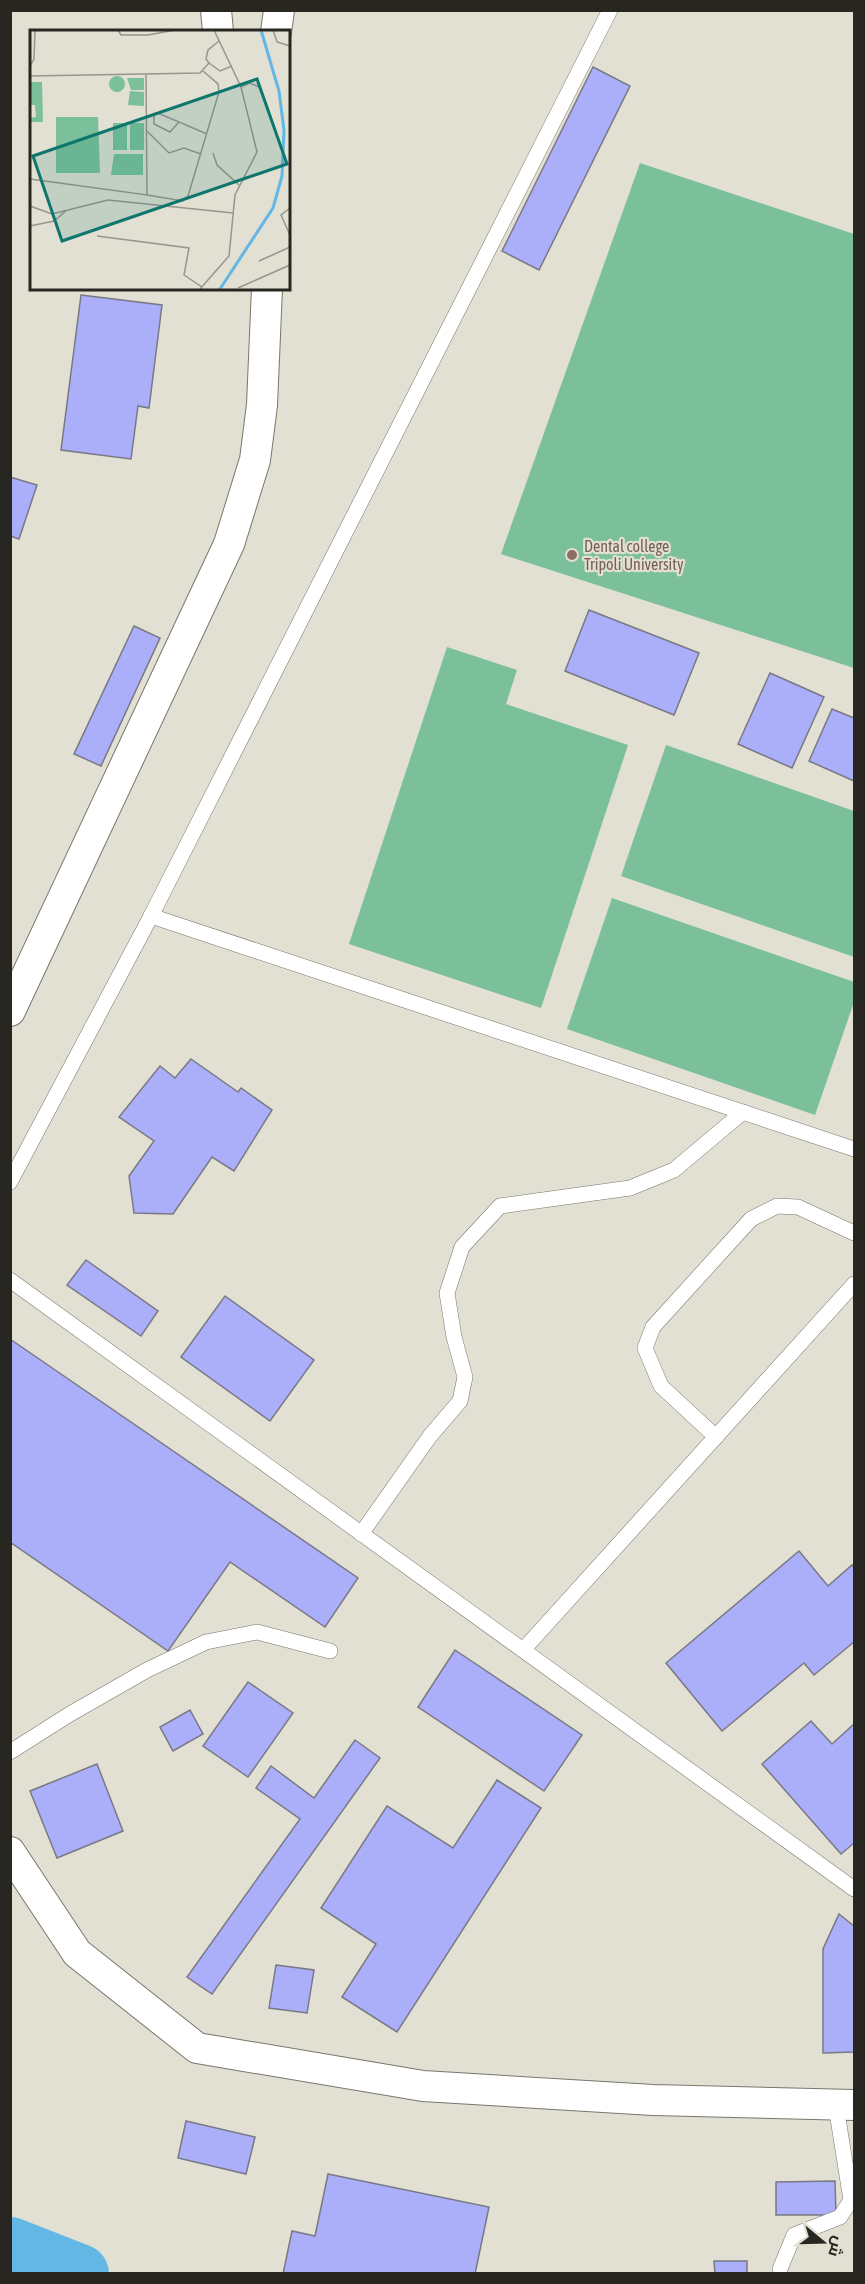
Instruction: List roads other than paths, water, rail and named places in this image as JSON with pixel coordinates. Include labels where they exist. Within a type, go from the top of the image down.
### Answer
[{"type":"street","points":[[216,10],[218,30]]},
{"type":"street","points":[[276,30],[279,10]]},
{"type":"street","points":[[10,1011],[229,544],[255,460],[262,405],[267,290]]},
{"type":"street","points":[[10,1852],[77,1953],[196,2048],[423,2086],[653,2100],[845,2105]]},
{"type":"lane","points":[[10,1182],[151,916],[610,10]]},
{"type":"lane","points":[[151,916],[855,1149]]},
{"type":"lane","points":[[361,1534],[430,1436],[460,1401],[465,1377],[454,1337],[447,1293],[462,1247],[500,1206],[630,1188],[674,1170],[743,1112]]},
{"type":"lane","points":[[716,1437],[661,1386],[645,1348],[653,1327],[751,1219],[777,1206],[798,1208],[855,1233]]},
{"type":"lane","points":[[10,1280],[855,1888]]},
{"type":"lane","points":[[523,1650],[855,1284]]},
{"type":"lane","points":[[10,1752],[147,1670],[206,1642],[257,1632],[330,1651]]},
{"type":"lane","points":[[780,2269],[794,2235],[840,2217],[851,2200],[845,2105]]},
{"type":"waterway","points":[[10,2247],[79,2274]]},
{"type":"place","name":"Dental college Tripoli University","points":[[572,555]]}]
